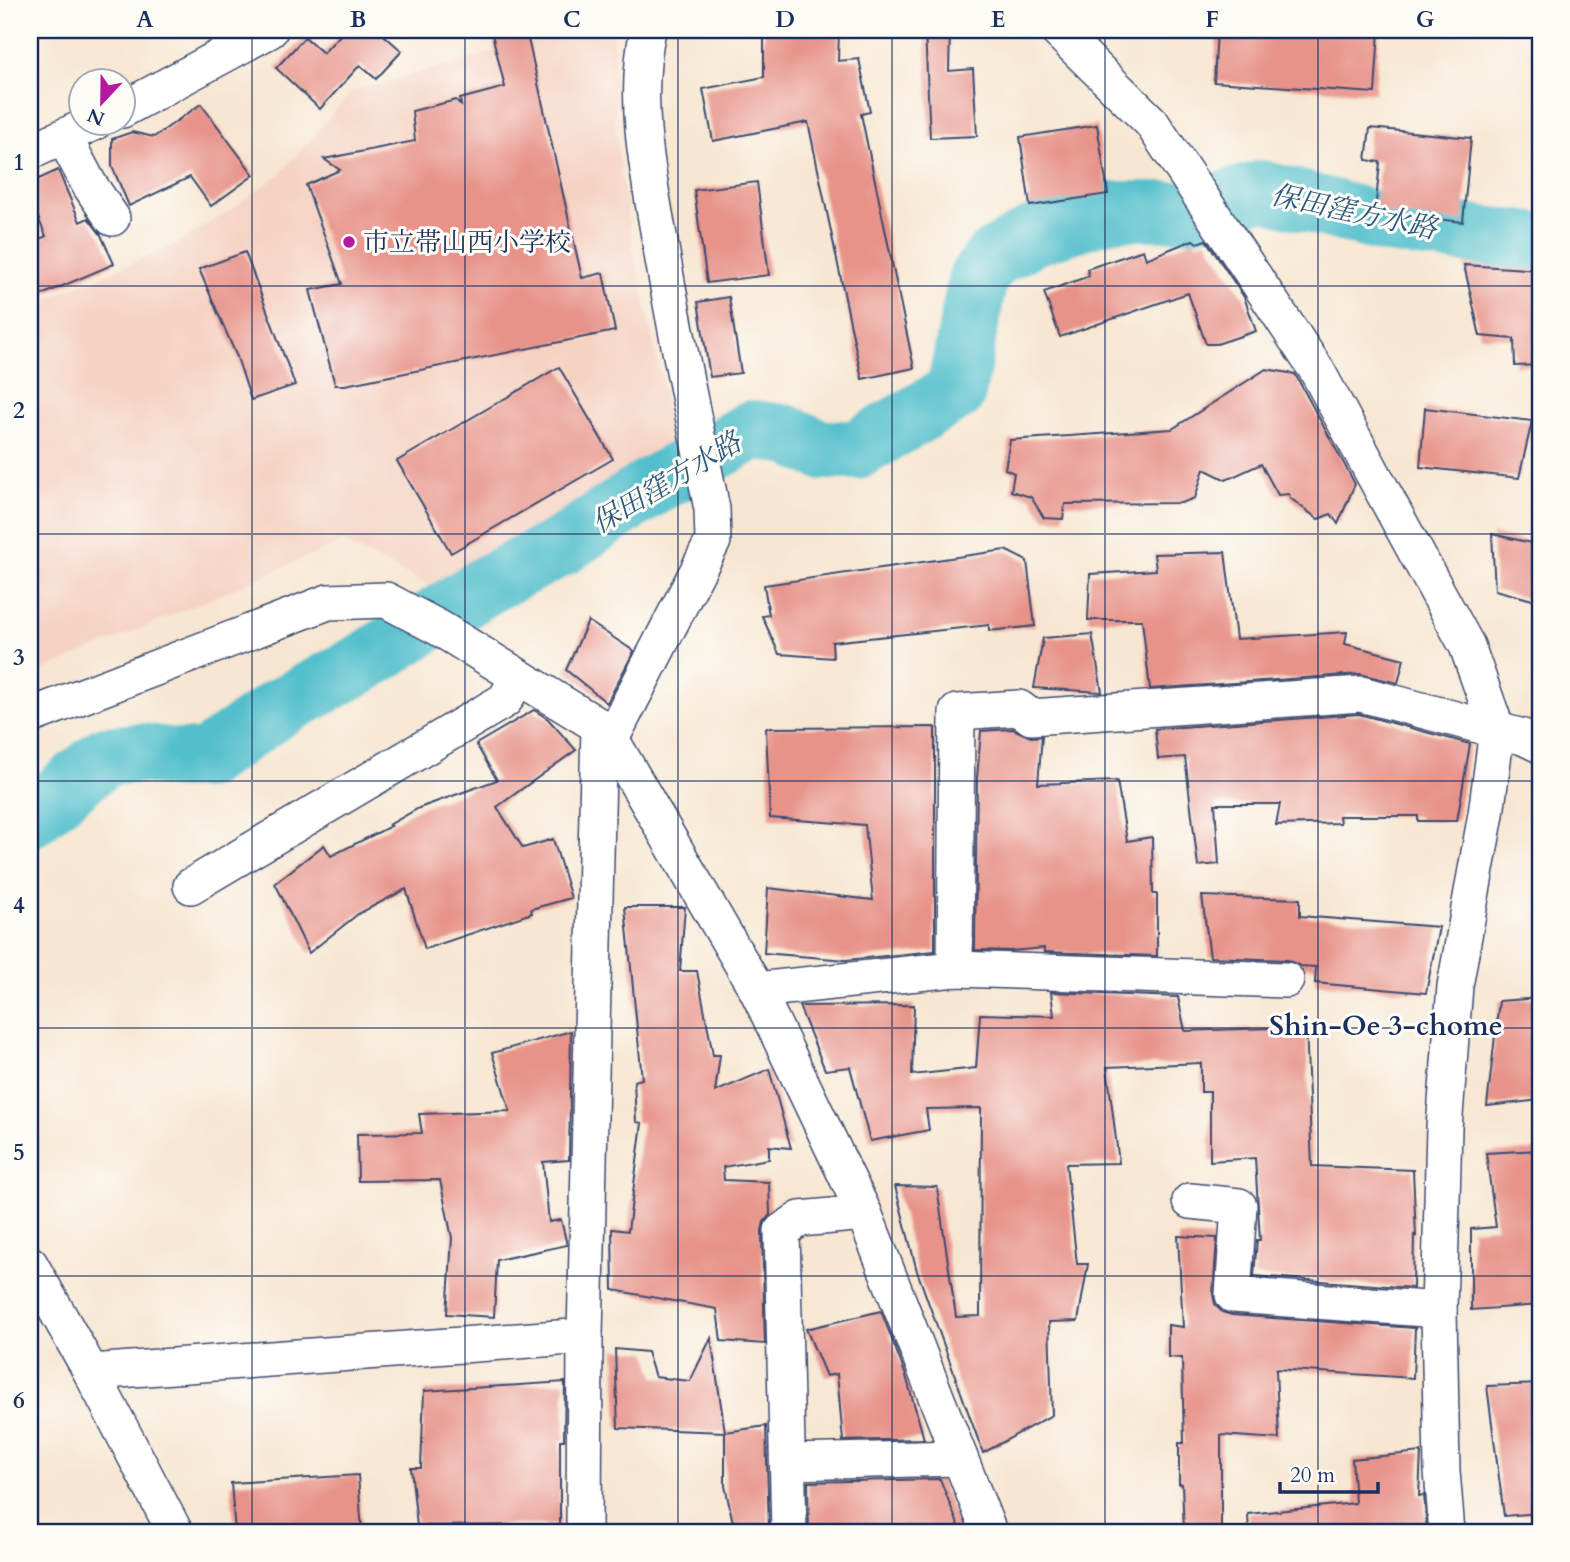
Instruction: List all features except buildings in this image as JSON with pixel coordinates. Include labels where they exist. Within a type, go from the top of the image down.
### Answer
[{"type":"street","points":[[136,102],[270,30]]},
{"type":"street","points":[[584,1532],[585,1336],[605,732],[713,541],[712,509],[668,292],[647,165],[640,79],[648,30]]},
{"type":"street","points":[[1057,30],[1151,122],[1316,369],[1467,646],[1497,730],[1486,814],[1455,986],[1444,1128],[1440,1310],[1442,1471],[1447,1532]]},
{"type":"street","points":[[30,152],[64,136],[89,184],[112,218]]},
{"type":"street","points":[[30,716],[328,602],[386,600],[439,628],[605,732],[757,990],[863,1213],[989,1532]]},
{"type":"street","points":[[191,886],[505,700],[518,677]]},
{"type":"street","points":[[955,969],[957,712],[1019,708],[1031,717],[1361,694],[1497,730],[1540,745]]},
{"type":"street","points":[[757,990],[955,969],[1286,980]]},
{"type":"street","points":[[1190,1201],[1239,1206],[1233,1295],[1440,1310]]},
{"type":"street","points":[[789,1532],[782,1231],[800,1219],[863,1213]]},
{"type":"street","points":[[30,1264],[92,1373],[175,1532]]},
{"type":"street","points":[[92,1373],[585,1336]]},
{"type":"street","points":[[788,1462],[960,1458]]},
{"type":"shaded area","points":[[573,30],[613,30],[616,134],[630,233],[675,443],[453,597],[342,542],[30,676],[30,306],[171,247],[226,213],[279,175],[351,92]]},
{"type":"waterway","name":"保田窪方水路","points":[[30,818],[106,756],[143,753],[178,759],[205,759],[279,708],[363,663],[490,583],[562,546],[651,487],[752,430],[785,434],[822,450],[856,450],[956,392],[978,278],[993,258],[1033,236],[1112,211],[1191,211],[1262,190],[1387,224],[1540,243]]},
{"type":"place","name":"市立帯山西小学校","points":[[349,242]]},
{"type":"district","name":"Shin-Oe 3-chome","points":[[1386,1025]]}]
